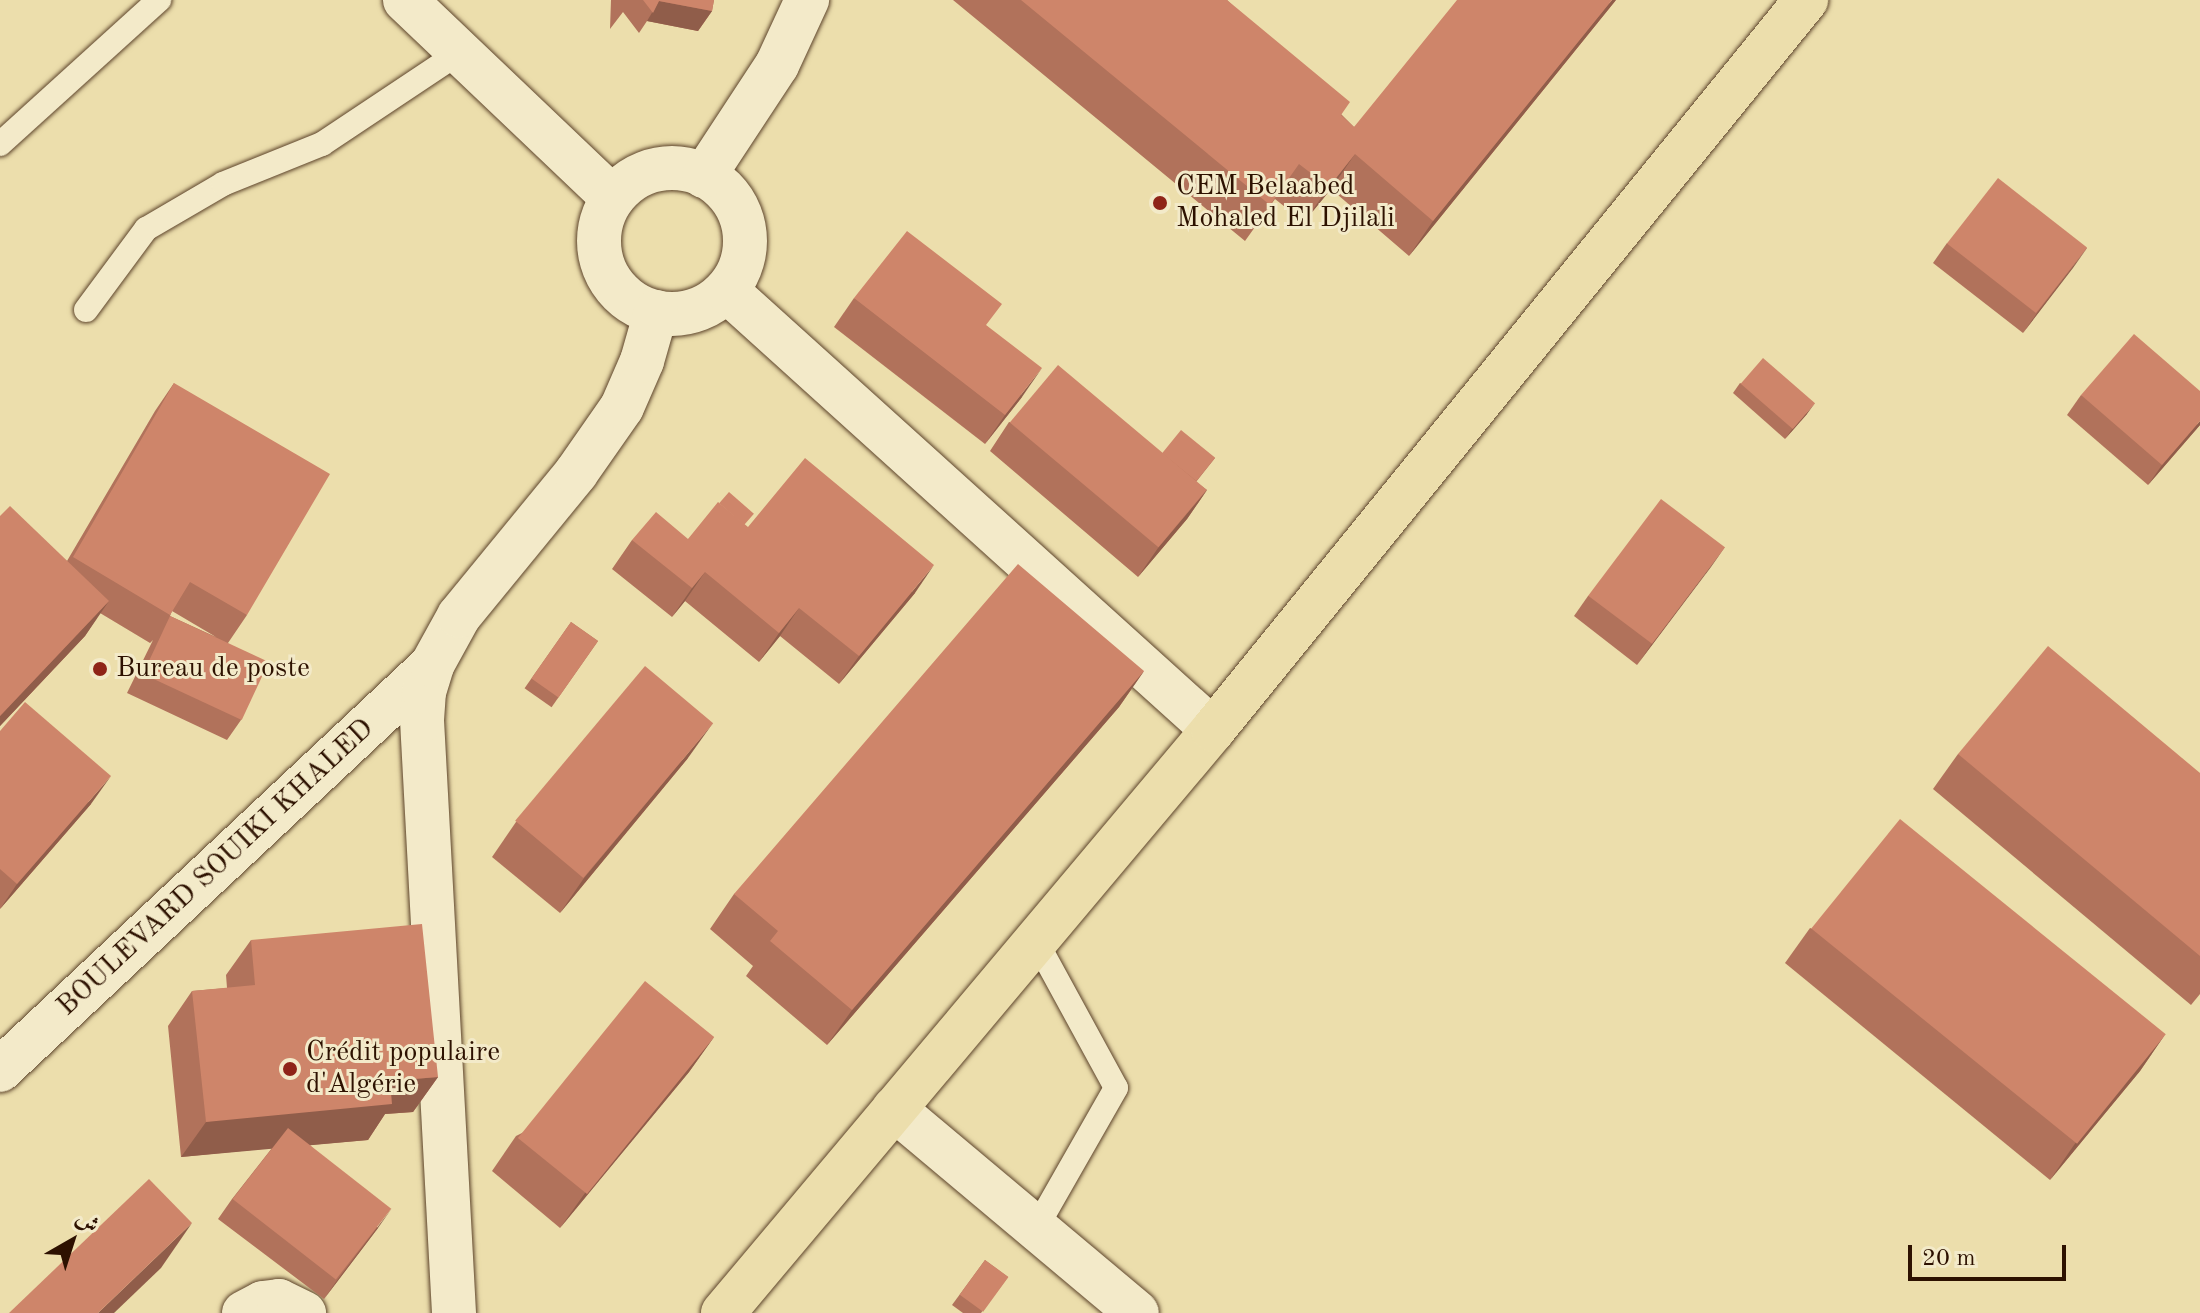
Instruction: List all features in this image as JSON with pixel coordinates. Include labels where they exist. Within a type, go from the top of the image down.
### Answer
[{"type":"main road","points":[[723,1313],[1213,730],[1806,0]]},
{"type":"street","points":[[405,0],[613,198]]},
{"type":"street","points":[[704,176],[777,65],[807,0]]},
{"type":"street","points":[[684,170],[704,176],[732,201],[745,238],[737,274],[727,291],[706,306],[681,314],[656,312],[636,306],[620,293],[604,266],[599,236],[603,216],[613,198],[644,173],[684,170]]},
{"type":"street","points":[[727,291],[1213,730]]},
{"type":"street","points":[[454,1313],[422,720],[432,665],[459,616],[576,473],[622,407],[642,361],[656,312]]},
{"type":"street","name":"BOULEVARD SOUIKI KHALED","points":[[0,1070],[432,665]]},
{"type":"street","points":[[894,1109],[1137,1313]]},
{"type":"street","points":[[244,1313],[263,1303],[279,1301],[304,1313]]},
{"type":"lane","points":[[0,144],[159,0]]},
{"type":"lane","points":[[86,310],[146,229],[223,184],[322,144],[460,52]]},
{"type":"lane","points":[[1036,941],[1116,1088],[1036,1228]]},
{"type":"building","points":[[643,0],[714,0],[712,11],[659,1],[653,13]]},
{"type":"building","points":[[1021,0],[1227,0],[1350,102],[1341,115],[1354,127],[1457,0],[1612,0],[1433,221],[1355,154],[1329,187],[1299,164],[1270,205]]},
{"type":"building","points":[[1998,178],[2087,248],[2036,313],[1947,243]]},
{"type":"building","points":[[907,231],[1002,304],[986,325],[1042,368],[1005,415],[854,298]]},
{"type":"building","points":[[2134,334],[2200,391],[2200,421],[2162,465],[2081,395]]},
{"type":"building","points":[[1763,358],[1815,403],[1793,429],[1741,384]]},
{"type":"building","points":[[1058,365],[1207,490],[1158,547],[1010,422]]},
{"type":"building","points":[[174,383],[330,474],[247,615],[190,582],[170,615],[73,557]]},
{"type":"building","points":[[1181,430],[1215,458],[1196,481],[1162,453]]},
{"type":"building","points":[[805,458],[934,565],[859,656],[799,608],[779,633],[705,572],[692,588],[632,540],[656,512],[688,539],[718,502],[748,527]]},
{"type":"building","points":[[729,492],[754,514],[744,525],[719,503]]},
{"type":"building","points":[[1661,499],[1725,547],[1652,644],[1588,596]]},
{"type":"building","points":[[10,506],[109,601],[0,716],[0,516]]},
{"type":"building","points":[[1018,564],[1144,671],[852,1010],[770,941],[778,931],[734,894]]},
{"type":"building","points":[[170,616],[269,662],[242,720],[143,674]]},
{"type":"building","points":[[571,622],[598,641],[558,697],[531,679]]},
{"type":"building","points":[[2048,646],[2200,773],[2200,956],[1958,754]]},
{"type":"building","points":[[645,666],[713,723],[583,878],[515,821]]},
{"type":"building","points":[[25,702],[111,776],[17,884],[0,869],[0,731]]},
{"type":"building","points":[[1900,819],[2166,1034],[2077,1144],[1811,929]]},
{"type":"building","name":"Crédit populaire d'Algérie","points":[[422,924],[438,1077],[390,1081],[392,1104],[206,1122],[192,991],[255,985],[251,940]]},
{"type":"building","points":[[645,981],[714,1037],[587,1194],[518,1138]]},
{"type":"building","points":[[288,1128],[391,1209],[336,1280],[233,1199]]},
{"type":"building","points":[[149,1179],[192,1223],[98,1313],[9,1313]]},
{"type":"building","points":[[985,1260],[1008,1277],[983,1312],[960,1295]]},
{"type":"place","name":"CEM Belaabed Mohaled El Djilali","points":[[1160,203]]},
{"type":"place","name":"Bureau de poste","points":[[100,669]]},
{"type":"place","name":"Crédit populaire d'Algérie","points":[[290,1069]]}]
